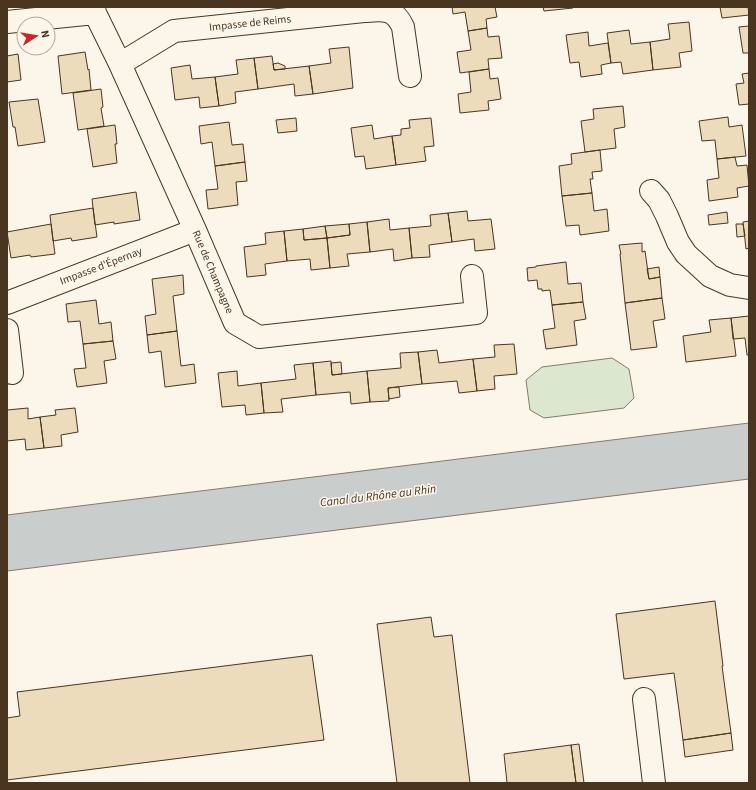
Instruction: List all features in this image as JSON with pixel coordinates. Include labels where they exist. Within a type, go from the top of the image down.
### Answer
[{"type":"street","points":[[7,22],[95,10]]},
{"type":"street","name":"Rue de Champagne","points":[[95,10],[195,230],[235,323],[259,337],[476,313],[472,276]]},
{"type":"street","name":"Impasse de Reims","points":[[120,64],[174,31],[382,10],[393,13],[400,19],[403,27],[410,76]]},
{"type":"street","points":[[651,191],[659,200],[678,242],[686,254],[710,276],[730,285],[749,288]]},
{"type":"street","name":"Impasse d'Épernay","points":[[7,303],[195,230]]},
{"type":"street","points":[[7,330],[12,373]]},
{"type":"street","points":[[644,699],[654,783]]},
{"type":"green space","points":[[612,358],[629,369],[634,398],[624,408],[544,418],[530,410],[526,380],[542,367]]},
{"type":"water","name":"Canal du Rhône au Rhin","points":[[749,423],[749,479],[7,571],[7,515]]},
{"type":"building","points":[[452,7],[495,7],[497,17],[486,19],[487,28],[468,31],[465,12],[453,14]]},
{"type":"building","points":[[543,7],[573,7],[573,8],[544,11]]},
{"type":"building","points":[[720,7],[748,7],[749,15],[722,18]]},
{"type":"building","points":[[689,22],[692,51],[679,53],[681,67],[653,70],[650,42],[670,39],[668,24]]},
{"type":"building","points":[[749,26],[749,53],[743,53],[739,27]]},
{"type":"building","points":[[487,28],[488,37],[499,36],[502,58],[488,59],[489,69],[460,73],[457,52],[471,50],[468,31]]},
{"type":"building","points":[[629,30],[631,44],[650,42],[653,70],[623,74],[621,62],[611,63],[607,33]]},
{"type":"building","points":[[588,32],[589,46],[608,43],[611,63],[601,65],[602,74],[581,77],[579,62],[570,63],[566,35]]},
{"type":"building","points":[[349,47],[353,88],[313,94],[309,66],[331,63],[329,49]]},
{"type":"building","points":[[85,52],[88,70],[89,69],[91,90],[62,94],[58,56]]},
{"type":"building","points":[[16,54],[16,56],[18,56],[21,80],[7,82],[7,56]]},
{"type":"building","points":[[272,56],[274,70],[309,66],[313,94],[295,96],[294,84],[258,89],[254,58]]},
{"type":"building","points":[[254,58],[258,89],[235,92],[236,103],[219,106],[215,77],[238,74],[236,60]]},
{"type":"building","points":[[278,63],[285,66],[285,69],[274,70],[273,64]]},
{"type":"building","points":[[190,65],[192,79],[215,77],[219,106],[200,108],[199,97],[175,100],[171,68]]},
{"type":"building","points":[[489,69],[490,79],[498,78],[501,99],[488,101],[489,110],[460,113],[458,94],[471,92],[469,72]]},
{"type":"building","points":[[749,73],[749,104],[739,105],[736,84],[744,83],[742,74]]},
{"type":"building","points":[[101,89],[103,107],[101,108],[104,126],[78,130],[73,93]]},
{"type":"building","points":[[38,99],[45,142],[18,146],[9,102]]},
{"type":"building","points":[[623,106],[625,127],[614,129],[616,148],[585,152],[581,121],[594,119],[593,109]]},
{"type":"building","points":[[728,117],[729,127],[742,125],[746,156],[717,159],[715,140],[702,141],[699,121]]},
{"type":"building","points":[[296,118],[297,131],[278,133],[276,120]]},
{"type":"building","points":[[431,118],[434,146],[424,147],[426,161],[396,165],[392,136],[401,135],[401,129],[410,128],[409,120]]},
{"type":"building","points":[[229,122],[232,145],[243,144],[245,162],[215,166],[212,142],[201,144],[199,126]]},
{"type":"building","points":[[115,125],[117,163],[93,167],[87,129]]},
{"type":"building","points":[[372,125],[374,139],[392,136],[396,165],[366,169],[364,156],[355,157],[351,128]]},
{"type":"building","points":[[600,150],[602,171],[592,172],[593,179],[590,179],[592,193],[562,196],[559,166],[572,164],[571,154]]},
{"type":"building","points":[[735,157],[737,166],[747,165],[749,186],[737,188],[738,197],[709,201],[707,180],[719,178],[717,159]]},
{"type":"building","points":[[245,162],[247,181],[236,182],[238,205],[208,209],[206,190],[218,189],[215,166]]},
{"type":"building","points":[[136,192],[140,220],[95,225],[92,199]]},
{"type":"building","points":[[592,193],[594,211],[607,209],[609,231],[580,235],[579,225],[566,226],[562,196]]},
{"type":"building","points":[[93,208],[97,237],[72,241],[71,238],[53,241],[50,215]]},
{"type":"building","points":[[467,211],[468,221],[491,219],[495,249],[475,251],[474,239],[452,242],[448,213]]},
{"type":"building","points":[[727,212],[728,223],[709,225],[708,215]]},
{"type":"building","points":[[448,213],[452,242],[429,245],[430,257],[412,258],[409,228],[431,226],[430,215]]},
{"type":"building","points":[[389,219],[390,230],[409,228],[412,258],[394,261],[393,249],[370,252],[367,222]]},
{"type":"building","points":[[749,221],[749,248],[746,249],[743,222]]},
{"type":"building","points":[[367,222],[370,252],[347,254],[349,266],[330,268],[327,238],[350,235],[349,224]]},
{"type":"building","points":[[51,224],[55,254],[31,257],[30,255],[11,258],[7,232]]},
{"type":"building","points":[[349,224],[350,235],[327,238],[325,226]]},
{"type":"building","points":[[736,224],[743,224],[745,236],[737,237]]},
{"type":"building","points":[[325,226],[327,238],[304,240],[303,229]]},
{"type":"building","points":[[303,229],[304,240],[327,238],[330,268],[311,270],[310,259],[287,261],[284,231]]},
{"type":"building","points":[[284,231],[287,261],[265,264],[266,275],[247,277],[244,247],[266,244],[265,233]]},
{"type":"building","points":[[642,243],[642,252],[645,251],[649,279],[660,277],[662,298],[625,303],[619,245]]},
{"type":"building","points":[[566,262],[568,284],[581,283],[583,302],[552,305],[550,290],[542,291],[542,289],[538,289],[537,280],[528,281],[527,268]]},
{"type":"building","points":[[659,267],[660,277],[649,279],[647,269]]},
{"type":"building","points":[[183,275],[184,294],[173,296],[177,331],[147,335],[145,316],[156,314],[152,279]]},
{"type":"building","points":[[662,298],[665,319],[653,321],[657,347],[631,350],[625,303]]},
{"type":"building","points":[[96,300],[99,324],[111,322],[113,341],[83,344],[80,321],[68,322],[66,304]]},
{"type":"building","points":[[583,302],[586,319],[574,321],[577,345],[546,349],[543,330],[555,328],[552,305]]},
{"type":"building","points":[[749,316],[749,355],[747,355],[745,338],[733,339],[731,318]]},
{"type":"building","points":[[731,318],[736,356],[686,362],[683,336],[711,332],[709,320]]},
{"type":"building","points":[[177,331],[181,366],[194,364],[196,383],[165,387],[161,351],[149,353],[147,335]]},
{"type":"building","points":[[113,341],[116,359],[104,361],[107,383],[77,387],[74,369],[86,368],[83,344]]},
{"type":"building","points":[[514,344],[517,374],[494,376],[495,389],[477,391],[473,359],[495,357],[494,345]]},
{"type":"building","points":[[437,350],[439,363],[473,359],[477,391],[459,393],[457,381],[422,384],[418,352]]},
{"type":"building","points":[[418,352],[422,384],[388,388],[389,401],[370,402],[367,371],[401,368],[400,353]]},
{"type":"building","points":[[331,361],[332,375],[367,371],[370,402],[351,404],[350,392],[316,395],[313,363]]},
{"type":"building","points":[[341,362],[342,374],[332,375],[331,363]]},
{"type":"building","points":[[313,363],[316,395],[281,399],[283,412],[264,413],[261,383],[296,379],[294,365]]},
{"type":"building","points":[[237,371],[238,386],[261,383],[264,413],[246,415],[245,405],[222,407],[218,373]]},
{"type":"building","points":[[399,387],[400,397],[389,399],[388,388]]},
{"type":"building","points":[[28,408],[28,419],[40,417],[44,448],[26,450],[25,439],[7,441],[7,410]]},
{"type":"building","points":[[75,408],[78,432],[61,435],[62,446],[44,448],[40,417],[56,415],[55,410]]},
{"type":"building","points":[[715,601],[731,733],[683,740],[674,673],[624,679],[616,614]]},
{"type":"building","points":[[431,617],[434,637],[452,635],[470,783],[397,783],[377,624]]},
{"type":"building","points":[[312,655],[324,740],[7,780],[7,718],[20,716],[17,692]]},
{"type":"building","points":[[731,733],[733,750],[685,757],[683,740]]},
{"type":"building","points":[[579,744],[584,783],[576,783],[571,745]]},
{"type":"building","points":[[571,745],[576,783],[507,783],[504,754]]}]
